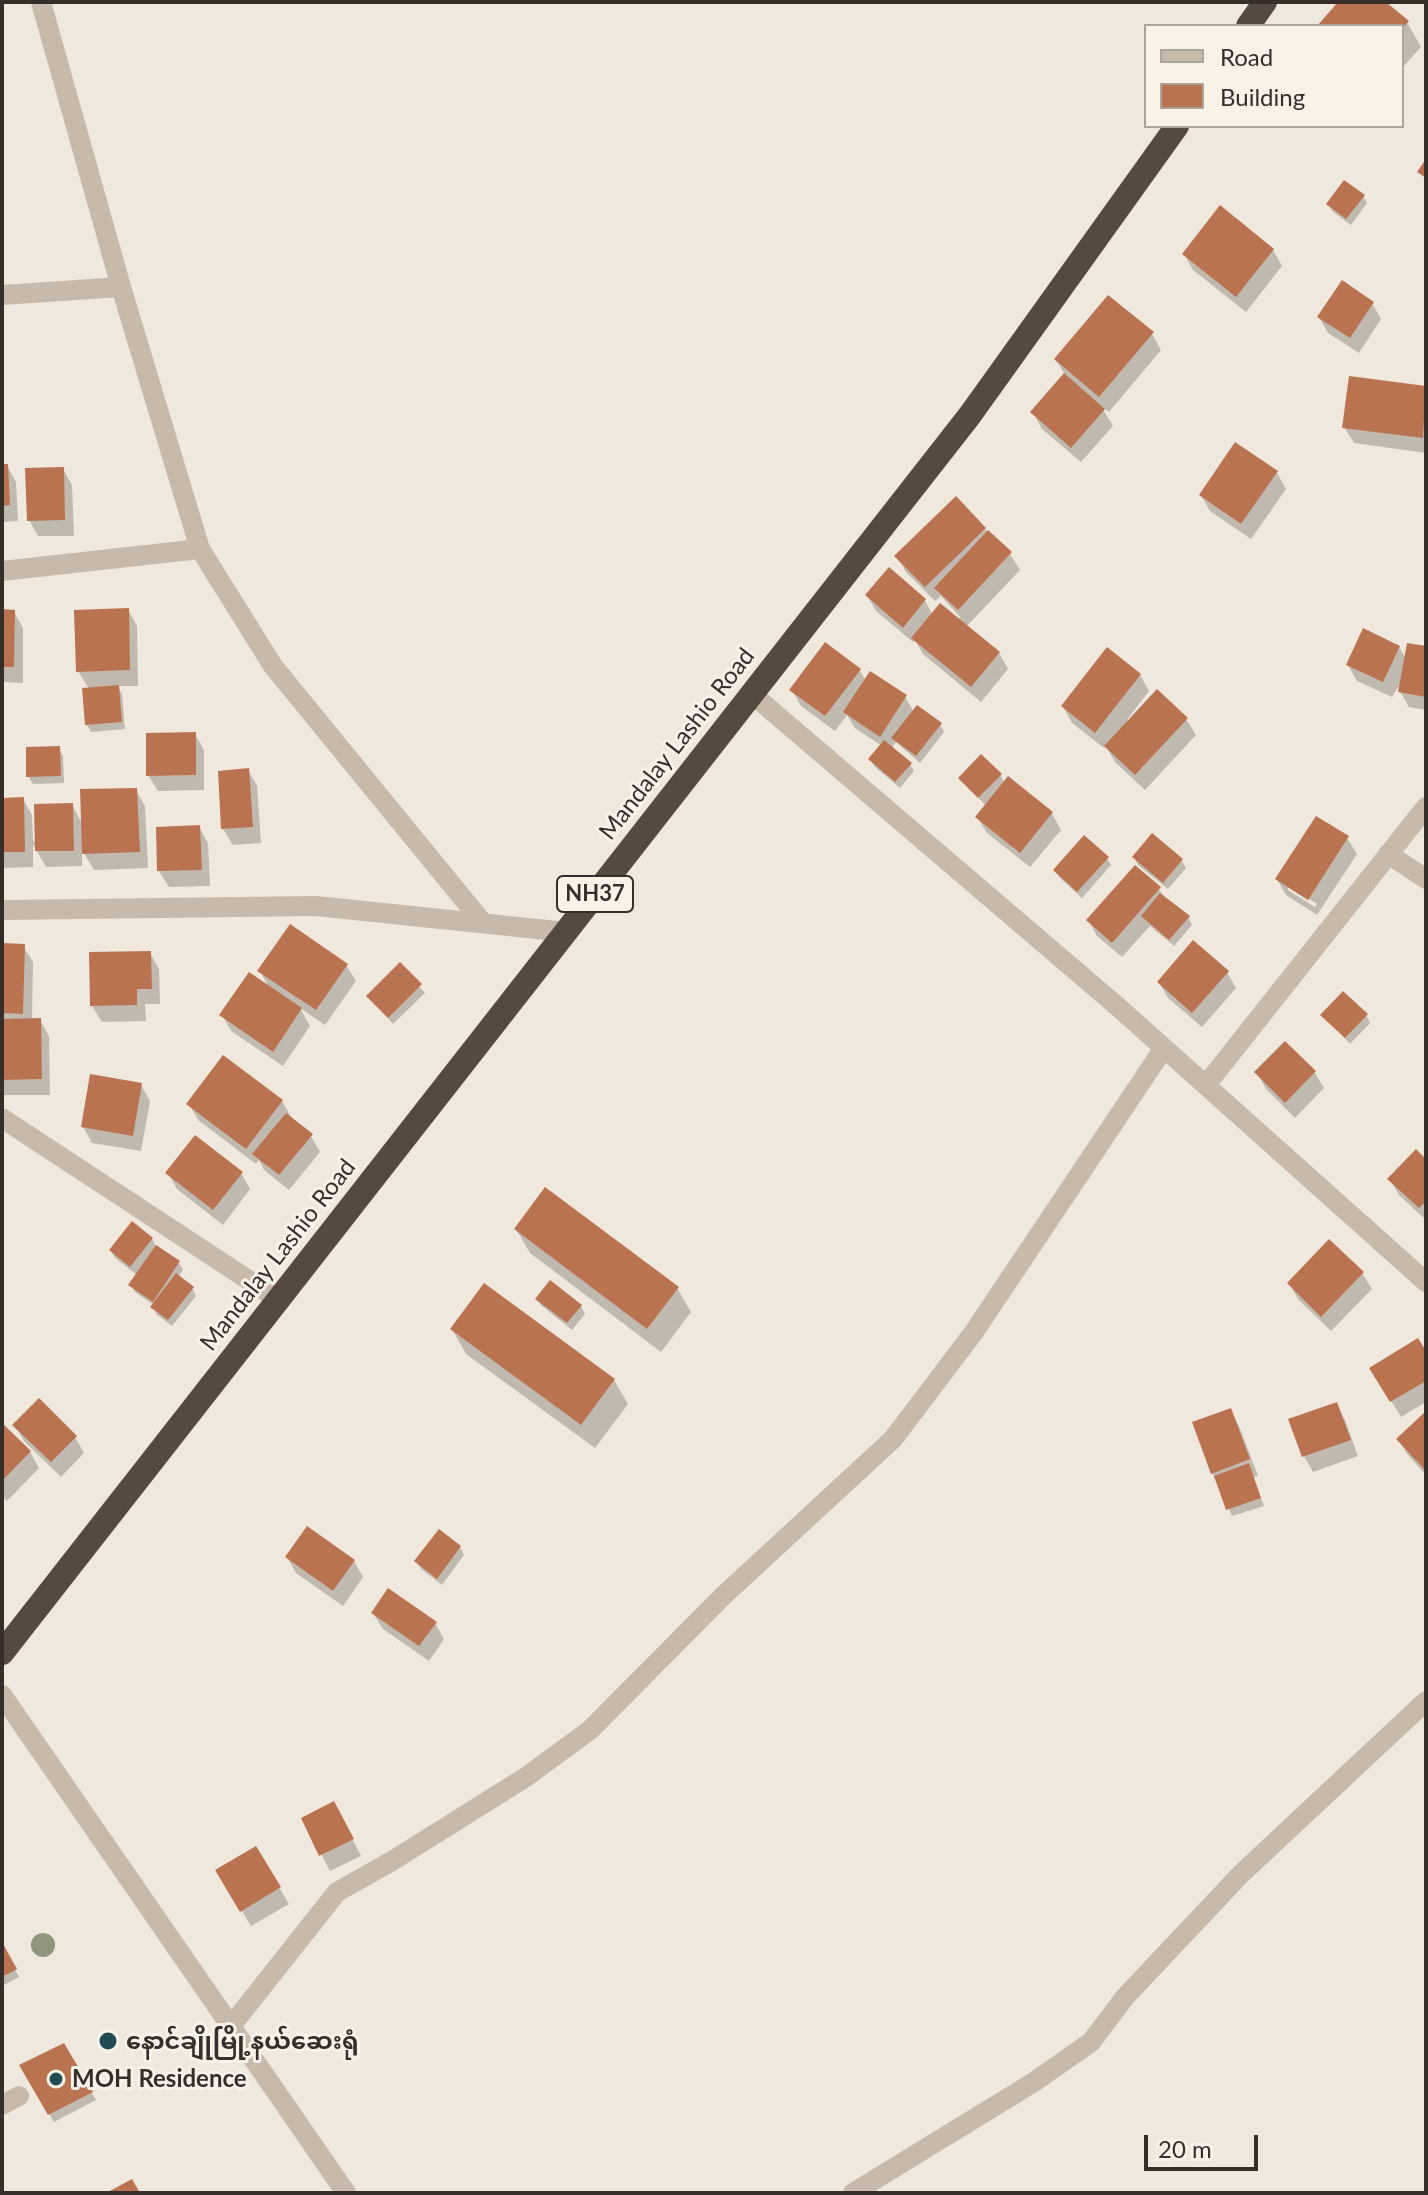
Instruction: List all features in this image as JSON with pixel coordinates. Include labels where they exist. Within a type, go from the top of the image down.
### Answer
[{"type":"highway","points":[[1249,24],[1265,2]]},
{"type":"highway","name":"Mandalay Lashio Road","points":[[2,1653],[970,415],[1176,128]]},
{"type":"street","points":[[41,2],[121,287],[200,549],[273,666],[483,923]]},
{"type":"street","points":[[2,295],[121,287]]},
{"type":"street","points":[[2,571],[200,549]]},
{"type":"street","points":[[752,694],[1164,1048],[1426,1282]]},
{"type":"street","points":[[1206,1085],[1426,807]]},
{"type":"street","points":[[1388,854],[1426,879]]},
{"type":"street","points":[[2,910],[316,906],[566,932]]},
{"type":"street","points":[[231,2026],[337,1892],[526,1777],[590,1730],[723,1596],[893,1439],[974,1332],[1164,1048]]},
{"type":"street","points":[[2,1118],[279,1300]]},
{"type":"street","points":[[2,1695],[346,2193]]},
{"type":"street","points":[[853,2193],[1034,2082],[1091,2042],[1125,1997],[1241,1874],[1426,1701]]},
{"type":"building","points":[[1338,2],[1386,2],[1409,21],[1404,27],[1404,24],[1319,24]]},
{"type":"building","points":[[1426,159],[1426,178],[1417,172]]},
{"type":"building","points":[[1344,180],[1365,195],[1346,219],[1326,204]]},
{"type":"building","points":[[1220,205],[1274,249],[1236,297],[1182,254]]},
{"type":"building","points":[[1342,280],[1374,302],[1350,338],[1317,317]]},
{"type":"building","points":[[1108,295],[1154,332],[1099,397],[1054,359]]},
{"type":"building","points":[[1064,373],[1105,409],[1071,448],[1030,412]]},
{"type":"building","points":[[1349,376],[1426,386],[1423,438],[1342,428]]},
{"type":"building","points":[[1235,442],[1278,471],[1241,524],[1199,495]]},
{"type":"building","points":[[2,464],[8,464],[10,505],[2,506]]},
{"type":"building","points":[[64,467],[65,520],[27,521],[25,468]]},
{"type":"building","points":[[956,496],[986,528],[925,587],[894,556]]},
{"type":"building","points":[[988,530],[1012,552],[958,610],[934,588]]},
{"type":"building","points":[[889,567],[926,599],[903,628],[865,595]]},
{"type":"building","points":[[940,603],[1000,652],[971,687],[911,638]]},
{"type":"building","points":[[129,608],[130,670],[76,672],[74,610]]},
{"type":"building","points":[[2,609],[15,610],[14,667],[2,667]]},
{"type":"building","points":[[1363,628],[1400,646],[1383,682],[1346,665]]},
{"type":"building","points":[[825,642],[861,669],[825,716],[789,690]]},
{"type":"building","points":[[1407,643],[1426,646],[1426,697],[1398,692]]},
{"type":"building","points":[[1107,647],[1141,674],[1095,733],[1061,706]]},
{"type":"building","points":[[870,671],[907,695],[880,737],[843,712]]},
{"type":"building","points":[[119,685],[122,722],[85,725],[82,688]]},
{"type":"building","points":[[1157,689],[1188,718],[1135,775],[1104,746]]},
{"type":"building","points":[[917,705],[942,723],[916,756],[891,738]]},
{"type":"building","points":[[196,732],[196,775],[146,776],[146,733]]},
{"type":"building","points":[[884,740],[912,763],[895,782],[868,759]]},
{"type":"building","points":[[60,746],[61,776],[26,777],[26,747]]},
{"type":"building","points":[[981,754],[1002,774],[978,798],[958,778]]},
{"type":"building","points":[[249,768],[253,827],[221,829],[218,771]]},
{"type":"building","points":[[1008,776],[1053,812],[1020,853],[975,817]]},
{"type":"building","points":[[137,788],[140,852],[82,854],[80,789]]},
{"type":"building","points":[[24,797],[25,852],[2,852],[2,798]]},
{"type":"building","points":[[73,803],[74,851],[35,851],[34,804]]},
{"type":"building","points":[[1316,816],[1349,836],[1308,900],[1275,879]]},
{"type":"building","points":[[200,825],[202,870],[157,871],[156,827]]},
{"type":"building","points":[[1152,833],[1183,859],[1163,883],[1132,857]]},
{"type":"building","points":[[1084,835],[1109,857],[1077,892],[1053,870]]},
{"type":"building","points":[[1135,865],[1161,887],[1112,943],[1086,920]]},
{"type":"building","points":[[1160,893],[1190,916],[1169,940],[1141,916]]},
{"type":"building","points":[[290,924],[348,964],[316,1010],[257,971]]},
{"type":"building","points":[[1193,940],[1229,971],[1192,1013],[1157,982]]},
{"type":"building","points":[[2,943],[25,944],[23,1014],[2,1013]]},
{"type":"building","points":[[151,951],[152,989],[137,989],[137,1005],[90,1006],[89,952]]},
{"type":"building","points":[[400,962],[422,984],[388,1018],[366,996]]},
{"type":"building","points":[[249,972],[302,1008],[273,1052],[219,1015]]},
{"type":"building","points":[[1343,991],[1368,1014],[1345,1038],[1320,1015]]},
{"type":"building","points":[[41,1018],[42,1079],[2,1080],[2,1019]]},
{"type":"building","points":[[1285,1041],[1316,1071],[1285,1103],[1254,1072]]},
{"type":"building","points":[[223,1055],[283,1100],[246,1149],[186,1104]]},
{"type":"building","points":[[90,1074],[142,1083],[133,1136],[81,1127]]},
{"type":"building","points":[[286,1113],[313,1134],[279,1175],[252,1154]]},
{"type":"building","points":[[195,1135],[243,1172],[213,1210],[165,1173]]},
{"type":"building","points":[[1416,1149],[1426,1159],[1426,1201],[1419,1208],[1387,1179]]},
{"type":"building","points":[[545,1187],[679,1287],[647,1329],[514,1229]]},
{"type":"building","points":[[132,1221],[153,1238],[130,1267],[109,1250]]},
{"type":"building","points":[[1329,1239],[1364,1272],[1321,1317],[1287,1283]]},
{"type":"building","points":[[156,1245],[180,1261],[153,1302],[128,1285]]},
{"type":"building","points":[[176,1273],[194,1287],[168,1320],[150,1307]]},
{"type":"building","points":[[550,1280],[582,1305],[567,1323],[535,1299]]},
{"type":"building","points":[[484,1283],[615,1379],[581,1425],[450,1329]]},
{"type":"building","points":[[1418,1338],[1426,1351],[1426,1381],[1390,1402],[1369,1368]]},
{"type":"building","points":[[39,1398],[77,1436],[51,1462],[12,1425]]},
{"type":"building","points":[[1337,1402],[1351,1440],[1302,1457],[1288,1419]]},
{"type":"building","points":[[1231,1408],[1250,1459],[1211,1474],[1192,1422]]},
{"type":"building","points":[[1426,1411],[1426,1471],[1396,1439]]},
{"type":"building","points":[[2,1423],[31,1451],[2,1481]]},
{"type":"building","points":[[1249,1463],[1261,1498],[1226,1510],[1214,1476]]},
{"type":"building","points":[[307,1526],[355,1560],[333,1591],[285,1557]]},
{"type":"building","points":[[439,1529],[461,1546],[437,1579],[414,1561]]},
{"type":"building","points":[[388,1588],[437,1622],[419,1646],[371,1613]]},
{"type":"building","points":[[334,1801],[354,1839],[319,1856],[301,1818]]},
{"type":"building","points":[[256,1846],[281,1887],[240,1912],[215,1870]]},
{"type":"building","points":[[2,1942],[17,1969],[2,1977]]},
{"type":"building","name":"MOH Residence","points":[[64,2043],[93,2092],[48,2115],[19,2065]]},
{"type":"building","points":[[132,2179],[140,2193],[106,2193]]},
{"type":"place","name":"နောင်ချိုမြို့နယ်ဆေးရုံ","points":[[108,2041]]},
{"type":"place","name":"MOH Residence","points":[[56,2079]]}]
